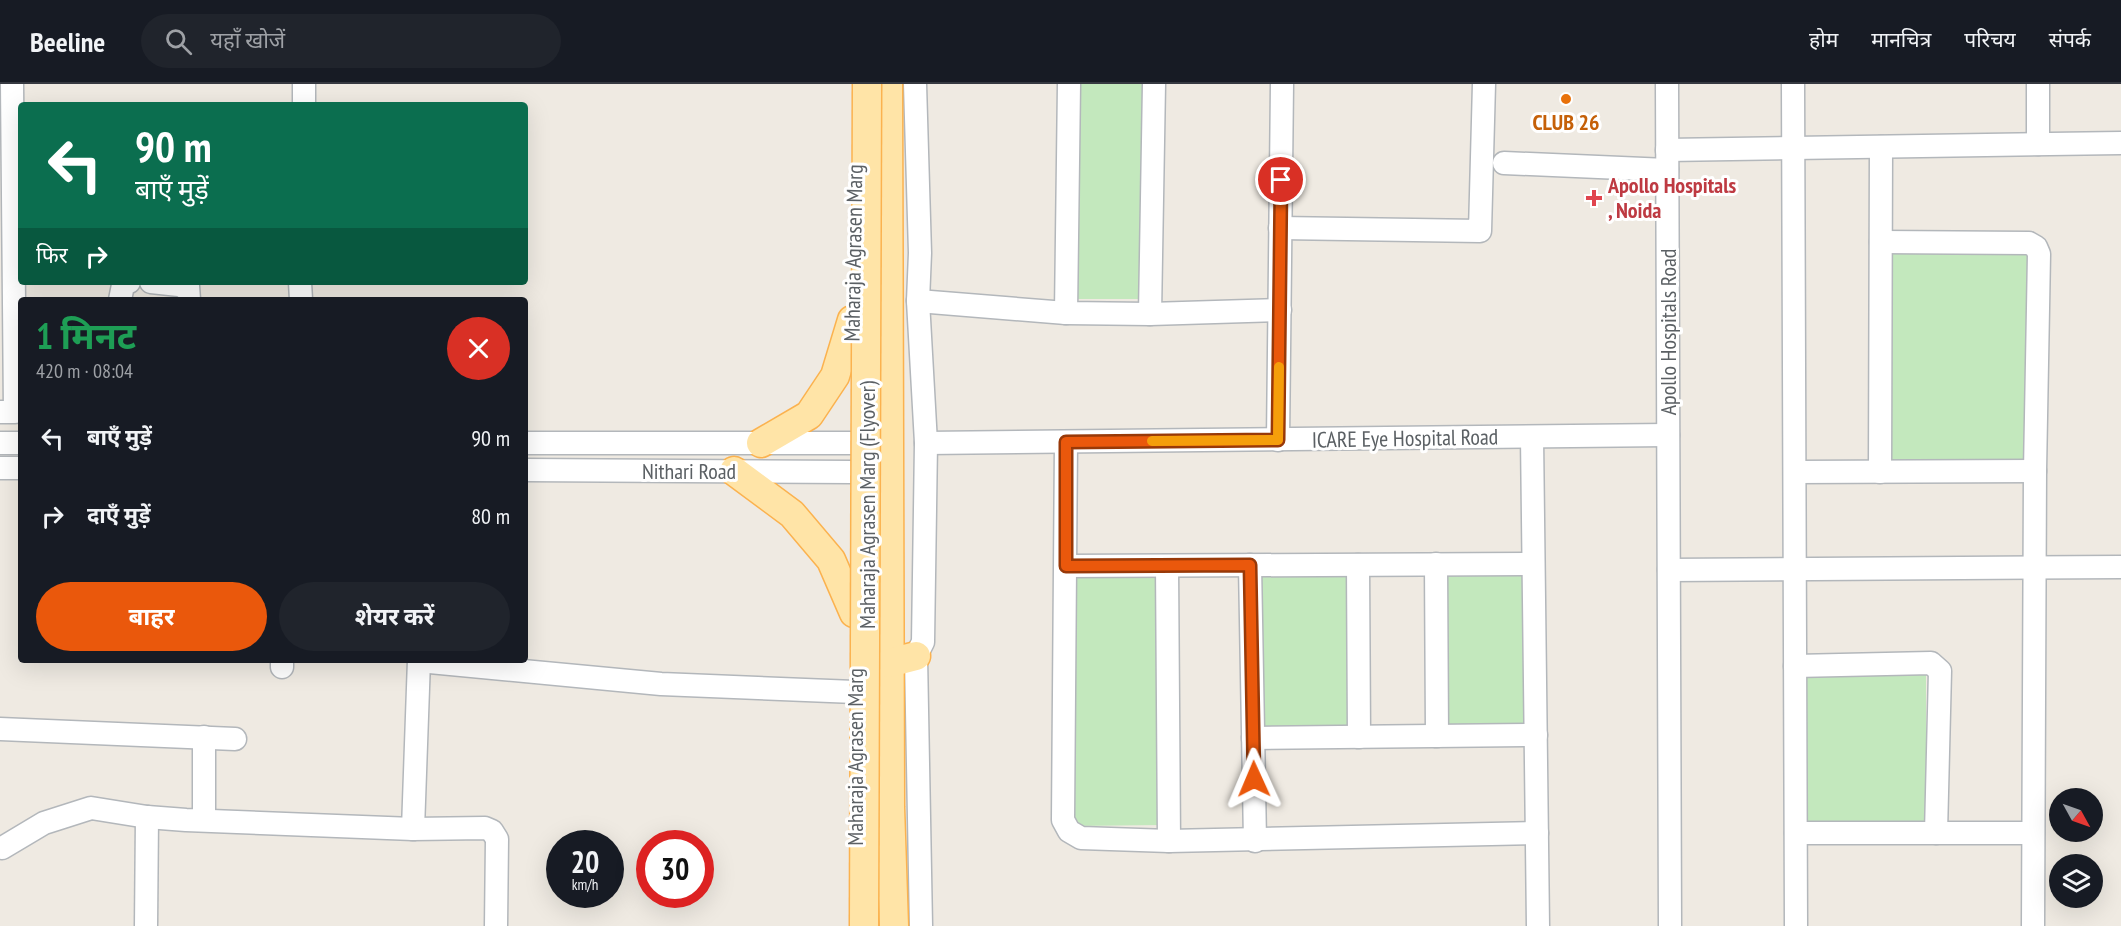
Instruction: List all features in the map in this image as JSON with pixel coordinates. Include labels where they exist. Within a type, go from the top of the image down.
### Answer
[{"type":"main road","name":"Maharaja Agrasen Marg","points":[[853,84],[855,113],[852,320],[854,926]]},
{"type":"main road","name":"Maharaja Agrasen Marg (Flyover)","points":[[864,926],[867,84]]},
{"type":"main road","name":"Maharaja Agrasen Marg","points":[[886,84],[890,476],[902,659],[892,921]]},
{"type":"main road","name":"Maharaja Agrasen Marg (Flyover)","points":[[886,84],[892,921]]},
{"type":"main road","points":[[761,443],[809,415],[835,376],[852,320]]},
{"type":"main road","points":[[734,471],[792,514],[831,560],[854,613]]},
{"type":"street","points":[[0,412],[15,412],[18,372],[7,251],[6,158],[16,116],[12,84]]},
{"type":"street","points":[[304,84],[304,102]]},
{"type":"street","points":[[915,84],[920,253],[918,301],[926,443],[923,642],[902,659],[921,926]]},
{"type":"street","points":[[1066,313],[1069,84]]},
{"type":"street","points":[[1150,314],[1154,84]]},
{"type":"street","points":[[1278,440],[1282,84]]},
{"type":"street","points":[[1281,228],[1480,231],[1484,84]]},
{"type":"street","name":"Apollo Hospitals Road","points":[[1667,84],[1670,926]]},
{"type":"street","points":[[1793,84],[1796,926]]},
{"type":"street","points":[[2038,84],[2038,144]]},
{"type":"street","points":[[1504,163],[1667,160],[1793,148],[2121,143]]},
{"type":"street","points":[[1880,472],[1881,147]]},
{"type":"street","points":[[1881,242],[2029,243],[2036,247],[2039,254],[2035,471],[2033,926]]},
{"type":"street","points":[[180,285],[188,286],[189,297]]},
{"type":"street","points":[[918,301],[1066,313],[1150,314],[1280,310]]},
{"type":"street","name":"ICARE Eye Hospital Road","points":[[926,443],[1668,435]]},
{"type":"street","points":[[1532,437],[1538,926]]},
{"type":"street","points":[[1066,442],[1063,820],[1069,831],[1081,838],[1169,841],[1255,841],[1537,833]]},
{"type":"street","points":[[0,443],[18,443]]},
{"type":"street","points":[[528,443],[890,443]]},
{"type":"street","points":[[0,468],[18,468]]},
{"type":"street","name":"Nithari Road","points":[[528,470],[853,472],[890,476]]},
{"type":"street","points":[[1795,472],[2035,471]]},
{"type":"street","points":[[1436,564],[1437,736]]},
{"type":"street","points":[[1066,566],[1533,564]]},
{"type":"street","points":[[1250,565],[1255,841]]},
{"type":"street","points":[[1358,565],[1359,737]]},
{"type":"street","points":[[1167,566],[1169,841]]},
{"type":"street","points":[[1669,570],[2121,567]]},
{"type":"street","points":[[413,829],[419,663]]},
{"type":"street","points":[[449,663],[661,684],[855,692]]},
{"type":"street","points":[[1795,666],[1931,663],[1937,665],[1940,671],[1936,833]]},
{"type":"street","points":[[0,729],[236,739]]},
{"type":"street","points":[[1253,738],[1536,735]]},
{"type":"street","points":[[204,737],[204,820]]},
{"type":"street","points":[[2,848],[44,824],[91,808],[147,817],[204,820],[413,829],[484,828],[492,831],[497,839],[496,926]]},
{"type":"street","points":[[146,926],[147,817]]},
{"type":"street","points":[[1796,833],[2033,833]]},
{"type":"green space","points":[[1077,84],[1144,84],[1142,299],[1075,299]]},
{"type":"green space","points":[[1891,250],[2030,252],[2027,461],[1888,460]]},
{"type":"green space","points":[[1350,571],[1351,730],[1260,731],[1259,572]]},
{"type":"green space","points":[[1526,572],[1527,726],[1445,727],[1444,573]]},
{"type":"green space","points":[[1162,575],[1163,825],[1073,826],[1072,576]]},
{"type":"green space","points":[[1926,672],[1926,823],[1803,824],[1803,673]]},
{"type":"slow traffic","points":[[1152,441],[1278,440],[1279,367]]},
{"type":"place","name":"CLUB 26","points":[[1566,99]]},
{"type":"place","name":"Apollo Hospitals , Noida","points":[[1594,198]]},
{"type":"route","points":[[1254,779],[1250,565],[1066,566],[1066,442],[1278,440],[1281,180]]}]
